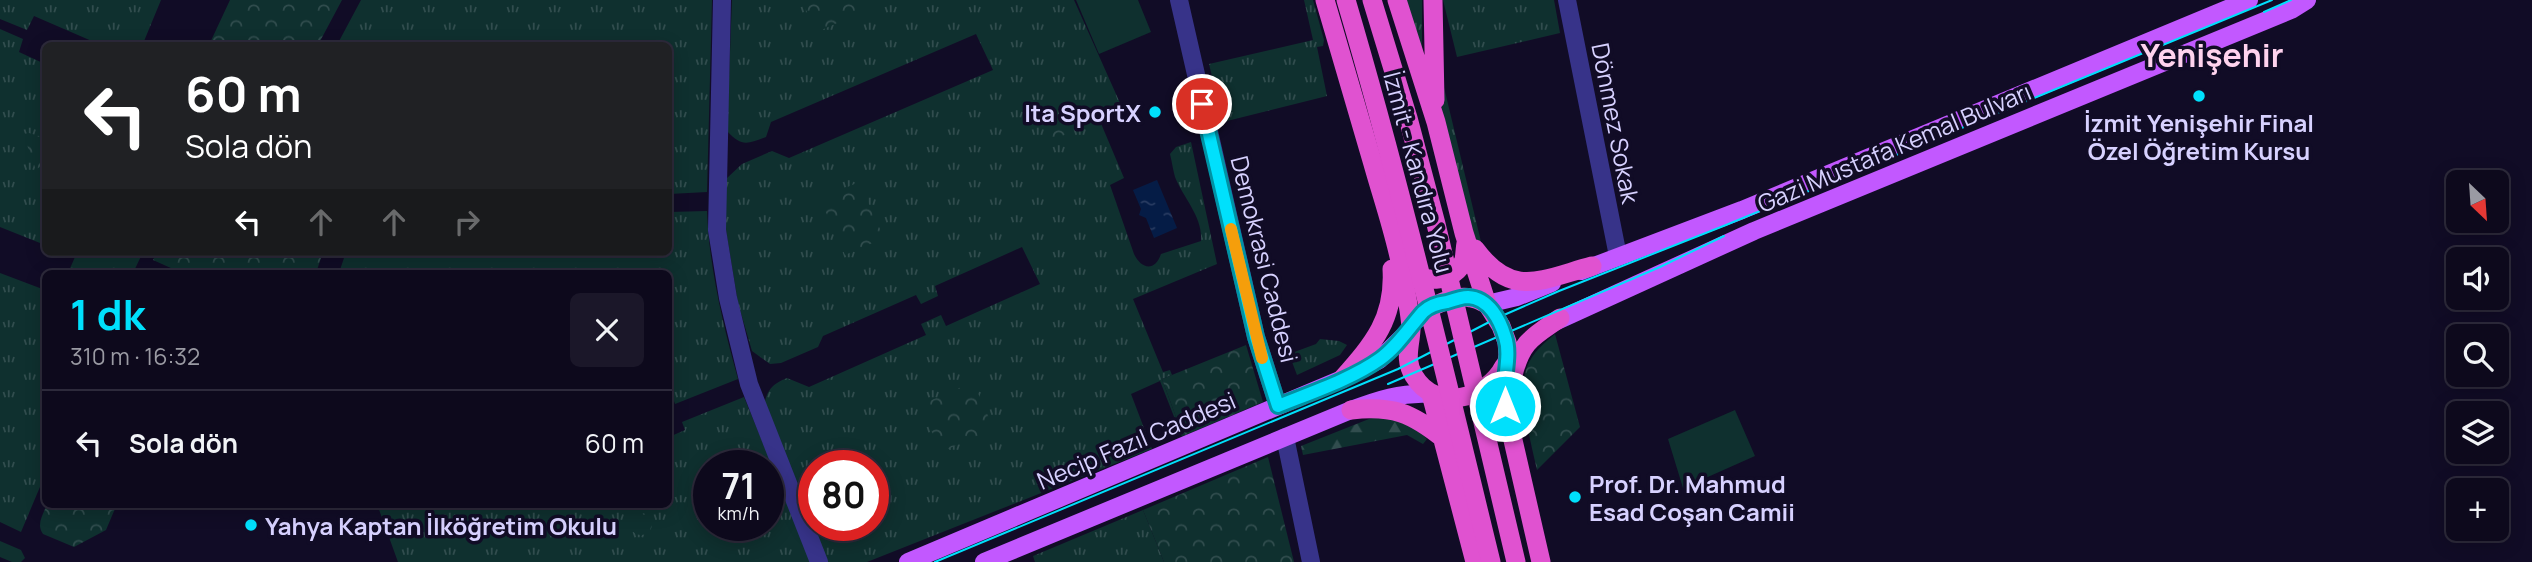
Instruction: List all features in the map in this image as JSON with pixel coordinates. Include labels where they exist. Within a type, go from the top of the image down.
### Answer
[{"type":"highway","points":[[1325,0],[1400,260],[1411,329],[1407,347],[1409,363],[1418,382],[1431,394],[1448,398],[1474,395],[1493,382],[1505,365],[1508,355]]},
{"type":"highway","name":"İzmit - Kandıra Yolu","points":[[1346,0],[1387,141],[1491,562]]},
{"type":"highway","name":"İzmit - Kandıra Yolu","points":[[1372,0],[1408,118],[1436,224],[1516,562]]},
{"type":"highway","points":[[1396,0],[1436,122],[1465,238],[1488,304],[1507,342],[1508,355],[1503,387],[1509,427],[1541,562]]},
{"type":"highway","points":[[1433,0],[1436,122]]},
{"type":"highway","points":[[1342,379],[1367,350],[1390,309],[1393,285],[1390,222]]},
{"type":"highway","points":[[1400,260],[1410,273],[1422,279],[1444,278],[1457,271],[1464,261],[1465,238]]},
{"type":"highway","points":[[1465,238],[1491,269],[1500,276],[1515,281],[1541,280],[1591,266]]},
{"type":"highway","points":[[1411,329],[1425,310],[1441,303],[1469,297],[1488,304]]},
{"type":"highway","points":[[1509,427],[1508,394],[1521,349],[1527,341],[1560,318]]},
{"type":"highway","points":[[1431,394],[1475,562]]},
{"type":"highway","points":[[1351,410],[1377,407],[1407,413],[1424,423],[1445,445]]},
{"type":"highway","points":[[1445,445],[1461,425],[1480,418],[1491,418],[1509,427]]},
{"type":"main road","name":"Gazi Mustafa Kemal Bulvarı","points":[[1488,304],[1517,297],[1591,266],[1742,210],[2249,0]]},
{"type":"main road","name":"Gazi Mustafa Kemal Bulvarı","points":[[1508,355],[1524,337],[1560,318],[1754,231],[2278,15],[2307,0]]},
{"type":"main road","name":"Necip Fazıl Caddesi","points":[[908,562],[1342,379],[1379,360],[1411,329]]},
{"type":"main road","points":[[984,562],[1351,410],[1391,396],[1431,394]]},
{"type":"street","points":[[722,0],[717,230],[728,298],[749,384],[819,562]]},
{"type":"street","name":"Demokrasi Caddesi","points":[[1180,0],[1256,337],[1278,406]]},
{"type":"street","name":"Dönmez Sokak","points":[[1567,0],[1618,256]]},
{"type":"street","points":[[1284,437],[1311,562]]},
{"type":"green space","points":[[0,0],[161,0],[144,42],[94,42],[34,16],[27,30],[0,19]]},
{"type":"green space","points":[[230,0],[342,0],[320,42],[210,42]]},
{"type":"green space","points":[[361,0],[712,0],[707,192],[672,194],[672,42],[339,42]]},
{"type":"green space","points":[[732,0],[1074,0],[1120,103],[1097,114],[1124,178],[1110,185],[1134,254],[1144,265],[1152,266],[1161,254],[1201,241],[1199,224],[1175,177],[1170,154],[1176,147],[1191,142],[1217,264],[1133,299],[1163,372],[1170,370],[1172,375],[1162,379],[1183,436],[1160,381],[1131,394],[1152,449],[867,562],[826,562],[818,541],[889,541],[889,450],[798,450],[798,492],[784,450],[781,450],[764,406],[771,388],[787,378],[809,387],[926,335],[921,324],[941,315],[946,326],[1040,284],[1022,247],[935,286],[938,296],[921,304],[916,295],[823,336],[818,347],[781,363],[770,364],[752,351],[738,303],[726,230],[726,179],[742,164],[772,151],[789,158],[993,70],[976,34],[771,122],[766,137],[745,143],[727,131]]},
{"type":"green space","points":[[801,0],[859,0],[864,11],[817,32]]},
{"type":"green space","points":[[1076,0],[1138,0],[1151,32],[1099,54]]},
{"type":"green space","points":[[1304,0],[1313,0],[1324,40],[1323,46],[1317,47],[1327,96],[1223,122],[1209,64],[1313,40]]},
{"type":"green space","points":[[1403,0],[1422,0],[1422,64]]},
{"type":"green space","points":[[1443,0],[1554,0],[1560,33],[1457,57]]},
{"type":"green space","points":[[0,29],[23,39],[19,52],[42,63],[42,244],[0,227]]},
{"type":"green space","points":[[1442,79],[1482,246],[1474,236],[1442,111]]},
{"type":"green space","points":[[1063,115],[1070,132],[1052,141],[1044,123]]},
{"type":"green space","points":[[29,133],[42,139],[42,165],[36,170],[23,134]]},
{"type":"green space","points":[[859,182],[884,238],[845,255],[820,199]]},
{"type":"green space","points":[[707,211],[718,296],[738,379],[675,404],[672,395],[672,270],[340,270],[345,256],[672,256],[672,212]]},
{"type":"green space","points":[[73,256],[141,256],[134,270],[69,270],[75,257]]},
{"type":"green space","points":[[155,256],[322,256],[317,270],[175,270],[153,260]]},
{"type":"green space","points":[[0,273],[42,289],[42,482],[21,532],[0,522]]},
{"type":"green space","points":[[1555,334],[1580,427],[1537,470],[1526,418],[1524,377],[1532,357]]},
{"type":"green space","points":[[1320,339],[1339,341],[1347,345],[1340,355],[1297,375],[1289,354],[1316,344]]},
{"type":"green space","points":[[1246,345],[1263,402],[1183,436],[1162,379]]},
{"type":"green space","points":[[973,382],[994,429],[941,452],[920,405]]},
{"type":"green space","points":[[744,397],[766,450],[693,450],[693,541],[784,541],[784,494],[798,528],[798,541],[803,541],[812,562],[398,562],[378,508],[672,508],[672,436],[685,430],[682,422]]},
{"type":"green space","points":[[1735,410],[1755,456],[1683,488],[1668,439]]},
{"type":"green space","points":[[1374,417],[1403,422],[1427,439],[1423,444],[1407,435],[1303,455],[1301,446]]},
{"type":"green space","points":[[1268,457],[1294,562],[1164,562],[1143,510]]},
{"type":"green space","points":[[45,508],[115,508],[106,530],[74,547],[43,534],[40,523]]},
{"type":"green space","points":[[1143,510],[1164,562],[1035,562],[1033,556]]},
{"type":"green space","points":[[637,513],[645,513],[652,520],[652,528],[645,535],[637,535],[630,528],[630,520]]},
{"type":"green space","points":[[0,541],[21,550],[25,558],[21,562],[12,562],[0,557]]},
{"type":"water","points":[[1157,180],[1177,228],[1154,238],[1146,218],[1139,215],[1141,209],[1133,190]]},
{"type":"tram line","points":[[935,562],[1398,369],[1497,318],[1559,291],[2272,0]]},
{"type":"tram line","points":[[2264,12],[2291,0]]},
{"type":"tram line","points":[[1388,384],[1660,267],[1724,236]]},
{"type":"slow traffic","points":[[1231,229],[1262,358]]},
{"type":"place","name":"İzmit Yenişehir Final Özel Öğretim Kursu","points":[[2199,96]]},
{"type":"place","name":"Ita SportX","points":[[1155,112]]},
{"type":"place","name":"Prof. Dr. Mahmud Esad Coşan Camii","points":[[1575,497]]},
{"type":"place","name":"Yahya Kaptan İlköğretim Okulu","points":[[251,525]]},
{"type":"district","name":"Yenişehir","points":[[2212,55]]},
{"type":"route","points":[[1202,104],[1259,349],[1278,406],[1379,360],[1411,329],[1425,310],[1441,303],[1469,297],[1488,304],[1507,342],[1508,355],[1503,379],[1505,406]]}]
